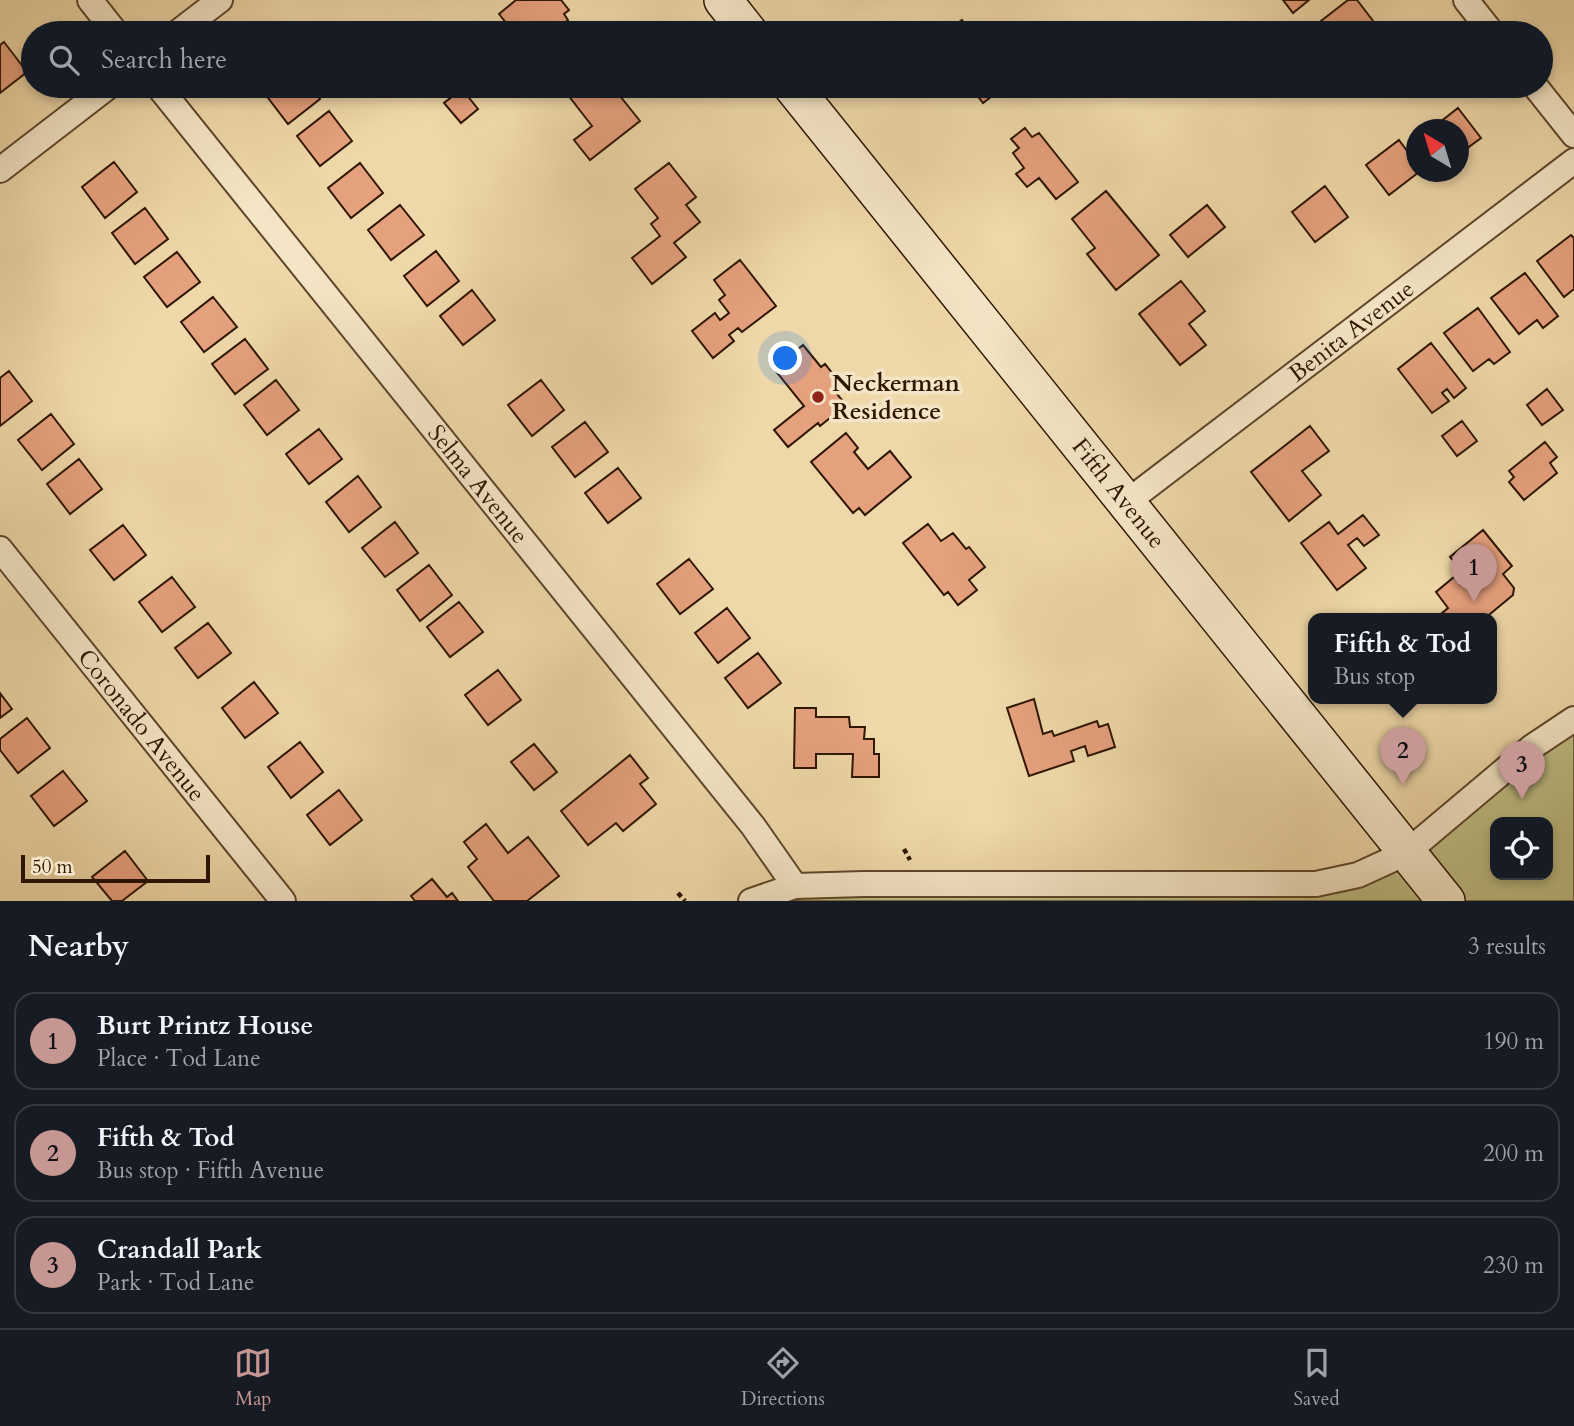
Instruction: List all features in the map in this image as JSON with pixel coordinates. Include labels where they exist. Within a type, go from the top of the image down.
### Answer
[{"type":"street","points":[[90,0],[107,21]]},
{"type":"street","points":[[193,21],[220,0]]},
{"type":"street","points":[[723,0],[740,21]]},
{"type":"street","points":[[1466,0],[1483,21]]},
{"type":"street","points":[[0,170],[93,98]]},
{"type":"street","name":"Selma Avenue","points":[[168,98],[753,826],[795,886]]},
{"type":"street","name":"Fifth Avenue","points":[[802,98],[1446,901]]},
{"type":"street","points":[[1545,98],[1574,135]]},
{"type":"street","name":"Benita Avenue","points":[[1127,502],[1574,161]]},
{"type":"street","name":"Coronado Avenue","points":[[0,549],[282,901]]},
{"type":"street","points":[[751,901],[795,886],[1316,884],[1358,875],[1406,853],[1532,747],[1574,719]]},
{"type":"path","points":[[678,892],[685,901]]},
{"type":"shaded area","points":[[1574,719],[1574,901],[751,901],[795,886],[1358,875]]},
{"type":"building","points":[[516,0],[561,0],[569,10],[564,14],[567,21],[505,21],[499,14]]},
{"type":"building","points":[[1283,0],[1309,0],[1293,13]]},
{"type":"building","points":[[1348,0],[1357,0],[1373,21],[1321,21]]},
{"type":"building","points":[[4,42],[21,64],[21,77],[0,93],[0,45]]},
{"type":"building","points":[[268,98],[319,98],[320,99],[288,124]]},
{"type":"building","points":[[450,98],[469,98],[478,109],[461,123],[444,103]]},
{"type":"building","points":[[570,98],[622,98],[640,121],[590,160],[574,140],[592,126]]},
{"type":"building","points":[[1458,108],[1466,119],[1444,119]]},
{"type":"building","points":[[329,111],[352,141],[320,166],[297,136]]},
{"type":"building","points":[[1469,122],[1481,138],[1469,147]]},
{"type":"building","points":[[1025,128],[1032,137],[1039,133],[1078,182],[1056,199],[1039,178],[1027,187],[1016,174],[1024,168],[1013,153],[1019,148],[1011,139]]},
{"type":"building","points":[[1399,140],[1406,149],[1406,182],[1389,195],[1366,165]]},
{"type":"building","points":[[114,162],[137,192],[105,218],[82,187]]},
{"type":"building","points":[[360,163],[383,193],[351,218],[328,188]]},
{"type":"building","points":[[669,163],[696,197],[686,205],[700,222],[674,243],[686,257],[652,284],[632,258],[660,236],[651,224],[658,218],[635,189]]},
{"type":"building","points":[[1325,186],[1348,217],[1315,242],[1292,212]]},
{"type":"building","points":[[1106,191],[1159,255],[1116,290],[1087,254],[1095,248],[1072,219]]},
{"type":"building","points":[[400,205],[424,235],[391,260],[368,230]]},
{"type":"building","points":[[1207,205],[1225,227],[1188,257],[1170,235]]},
{"type":"building","points":[[145,208],[168,239],[135,264],[112,233]]},
{"type":"building","points":[[1571,235],[1574,238],[1574,289],[1564,297],[1537,261]]},
{"type":"building","points":[[436,251],[459,281],[427,306],[404,276]]},
{"type":"building","points":[[177,252],[200,282],[167,307],[144,277]]},
{"type":"building","points":[[740,260],[776,306],[742,332],[738,328],[729,335],[734,341],[713,358],[692,331],[715,313],[720,320],[729,313],[719,300],[725,295],[714,280]]},
{"type":"building","points":[[1525,273],[1558,316],[1543,328],[1537,320],[1519,334],[1491,298]]},
{"type":"building","points":[[1181,281],[1205,311],[1189,324],[1206,345],[1180,365],[1139,314]]},
{"type":"building","points":[[472,290],[495,320],[463,345],[440,316]]},
{"type":"building","points":[[213,297],[237,327],[204,352],[181,322]]},
{"type":"building","points":[[1478,308],[1510,352],[1494,364],[1489,359],[1473,371],[1444,333]]},
{"type":"building","points":[[245,339],[268,369],[235,394],[212,364]]},
{"type":"building","points":[[1431,343],[1466,388],[1454,398],[1447,389],[1442,393],[1449,401],[1432,413],[1398,369]]},
{"type":"building","name":"Neckerman Residence","points":[[803,345],[821,367],[825,364],[840,383],[833,389],[846,405],[788,447],[774,430],[804,406],[774,369]]},
{"type":"building","points":[[9,371],[32,401],[0,426],[0,378]]},
{"type":"building","points":[[276,380],[299,410],[267,435],[244,405]]},
{"type":"building","points":[[541,380],[564,410],[532,436],[508,405]]},
{"type":"building","points":[[1547,389],[1563,410],[1542,425],[1527,405]]},
{"type":"building","points":[[51,414],[74,444],[42,470],[18,440]]},
{"type":"building","points":[[1462,421],[1477,441],[1457,456],[1442,436]]},
{"type":"building","points":[[585,422],[608,452],[575,477],[552,447]]},
{"type":"building","points":[[1310,426],[1329,451],[1302,471],[1321,495],[1289,521],[1251,472]]},
{"type":"building","points":[[319,429],[342,459],[309,484],[286,454]]},
{"type":"building","points":[[846,433],[858,448],[854,452],[868,469],[890,451],[911,477],[865,515],[859,508],[853,513],[811,462]]},
{"type":"building","points":[[1545,442],[1557,457],[1550,463],[1557,473],[1524,500],[1509,482],[1514,477],[1509,471]]},
{"type":"building","points":[[79,459],[102,489],[70,514],[47,484]]},
{"type":"building","points":[[618,468],[641,498],[608,523],[585,493]]},
{"type":"building","points":[[358,476],[381,507],[349,532],[326,502]]},
{"type":"building","points":[[1363,515],[1379,535],[1364,546],[1357,538],[1348,545],[1366,568],[1337,590],[1301,543],[1329,522],[1338,534]]},
{"type":"building","points":[[395,522],[418,553],[385,577],[362,548]]},
{"type":"building","points":[[928,524],[941,541],[953,533],[985,567],[969,580],[977,590],[958,605],[948,592],[944,595],[903,543]]},
{"type":"building","points":[[123,525],[146,555],[114,580],[90,550]]},
{"type":"building","points":[[1483,530],[1512,566],[1503,574],[1514,588],[1513,595],[1491,613],[1442,613],[1448,608],[1436,592],[1454,577],[1461,585],[1468,579],[1450,557]]},
{"type":"building","points":[[689,559],[713,589],[680,614],[657,584]]},
{"type":"building","points":[[429,565],[452,595],[420,621],[397,590]]},
{"type":"building","points":[[172,577],[195,607],[162,632],[139,602]]},
{"type":"building","points":[[459,602],[483,632],[450,657],[427,627]]},
{"type":"building","points":[[727,608],[750,638],[718,663],[695,633]]},
{"type":"building","points":[[208,623],[231,653],[198,678],[175,648]]},
{"type":"building","points":[[758,653],[781,683],[748,708],[725,678]]},
{"type":"building","points":[[498,670],[521,700],[488,725],[465,695]]},
{"type":"building","points":[[254,682],[278,713],[245,738],[222,708]]},
{"type":"building","points":[[0,693],[12,709],[0,718]]},
{"type":"building","points":[[1034,699],[1043,734],[1052,731],[1054,736],[1097,721],[1099,727],[1108,724],[1115,747],[1088,756],[1085,746],[1071,751],[1074,761],[1029,776],[1007,708]]},
{"type":"building","points":[[795,708],[816,708],[816,717],[849,717],[850,727],[865,727],[864,739],[874,739],[874,754],[879,754],[879,777],[852,777],[853,754],[816,754],[816,768],[794,768]]},
{"type":"building","points":[[27,718],[50,748],[18,773],[0,750],[0,739]]},
{"type":"building","points":[[300,742],[323,772],[291,798],[268,767]]},
{"type":"building","points":[[534,744],[557,772],[534,790],[511,762]]},
{"type":"building","points":[[630,755],[648,778],[640,784],[656,804],[623,831],[616,823],[588,845],[561,811]]},
{"type":"building","points":[[63,771],[87,801],[54,826],[31,796]]},
{"type":"building","points":[[339,790],[362,820],[330,845],[307,815]]},
{"type":"building","points":[[486,824],[508,853],[528,837],[559,876],[527,901],[494,901],[468,867],[477,859],[464,842]]},
{"type":"building","points":[[125,851],[148,881],[122,901],[112,901],[92,877]]},
{"type":"building","points":[[432,879],[447,897],[452,893],[458,901],[415,901],[411,896]]},
{"type":"place","name":"Neckerman Residence","points":[[818,397]]},
{"type":"place","name":"Burt Printz House","points":[[1474,602]]},
{"type":"place","name":"Fifth & Tod","points":[[1403,785]]},
{"type":"place","name":"Crandall Park","points":[[1522,799]]}]
